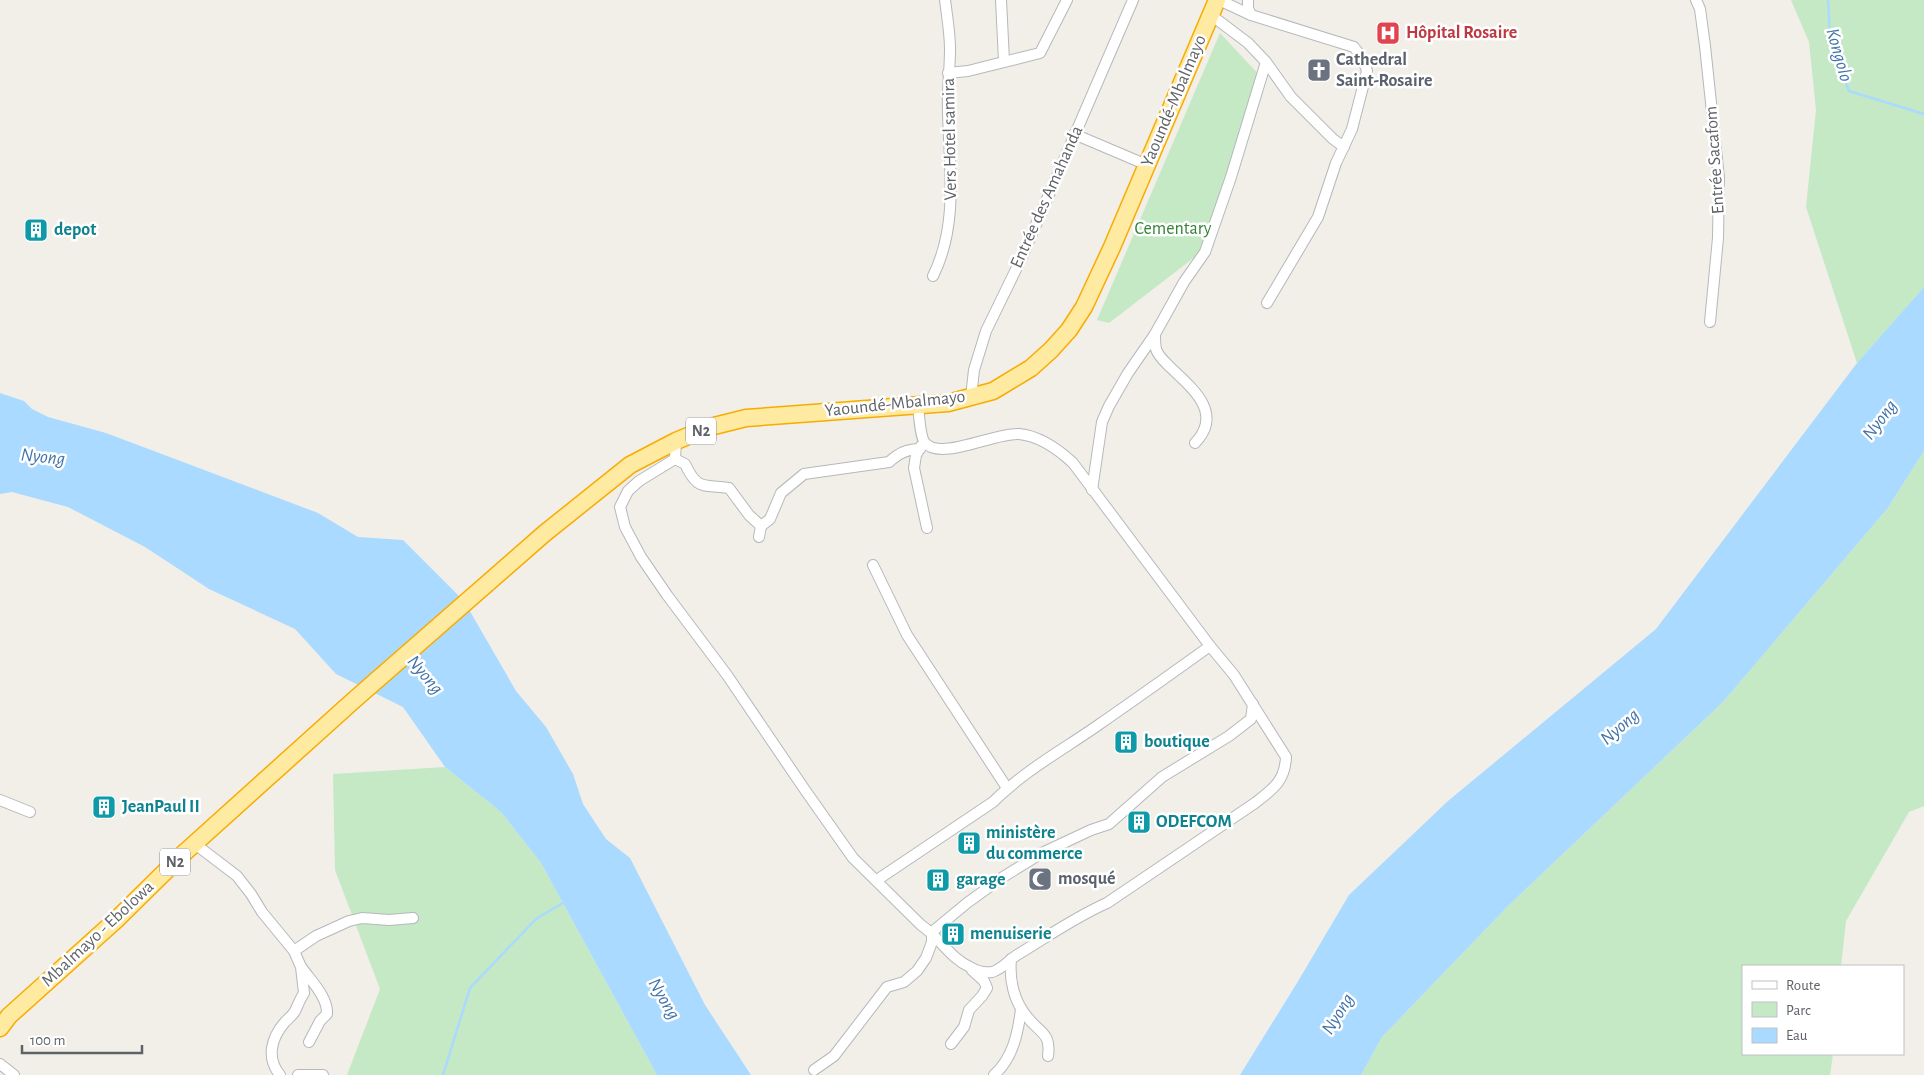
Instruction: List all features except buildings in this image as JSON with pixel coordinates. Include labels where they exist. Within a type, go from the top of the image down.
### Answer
[{"type":"highway","name":"Yaoundé-Mbalmayo","points":[[354,700],[545,533],[630,465],[676,441],[710,427],[746,418],[948,403],[994,391],[1031,368],[1052,350],[1070,330],[1096,284],[1216,5]]},
{"type":"highway","name":"Mbalmayo - Ebolowa","points":[[0,1028],[9,1016],[354,700]]},
{"type":"street","name":"Vers Hotel samira","points":[[933,276],[943,252],[951,206],[948,112],[950,48],[945,0]]},
{"type":"street","points":[[1001,0],[1004,61]]},
{"type":"street","points":[[948,73],[1040,53],[1068,0]]},
{"type":"street","name":"Entrée des Amahanda","points":[[971,398],[974,370],[986,330],[1022,257],[1133,0]]},
{"type":"street","points":[[1248,0],[1251,15]]},
{"type":"street","name":"Entrée Sacafom","points":[[1696,0],[1700,9],[1705,46],[1719,178],[1718,238],[1710,322]]},
{"type":"street","points":[[1216,5],[1354,48],[1363,59],[1367,71],[1352,129],[1336,163],[1318,217],[1291,266],[1267,303]]},
{"type":"street","points":[[1216,5],[1266,62],[1291,97],[1333,139],[1344,147]]},
{"type":"street","points":[[1092,490],[1102,422],[1128,373],[1155,334],[1184,282],[1205,252],[1231,177],[1266,62]]},
{"type":"street","points":[[1074,134],[1147,166]]},
{"type":"street","points":[[1155,334],[1156,350],[1159,355],[1191,387],[1206,408],[1206,426],[1203,434],[1195,443]]},
{"type":"street","points":[[918,406],[922,445],[916,455],[914,468],[927,528]]},
{"type":"street","points":[[759,537],[761,526],[770,519],[781,493],[804,474],[889,462],[898,454],[922,445],[944,450],[1006,434],[1029,436],[1060,452],[1073,463],[1210,646],[1234,675],[1286,757],[1285,770],[1276,785],[1255,803],[1212,831],[1170,862],[1123,890],[1107,903],[1086,912],[1011,959],[999,969],[992,972],[976,970],[967,966]]},
{"type":"street","points":[[674,459],[676,441]]},
{"type":"street","points":[[674,459],[685,464],[697,484],[729,488],[749,515],[761,526]]},
{"type":"street","points":[[674,459],[639,481],[628,491],[620,507],[625,527],[641,557],[727,675],[853,858],[921,925],[932,932],[941,944],[984,981],[986,988],[982,996],[970,1010],[964,1027],[951,1044]]},
{"type":"street","points":[[873,565],[907,635],[1007,788]]},
{"type":"street","points":[[877,880],[993,802],[1007,788],[1040,762],[1092,729],[1210,646]]},
{"type":"street","points":[[932,932],[1002,877],[1042,853],[1091,830],[1109,824],[1162,777],[1229,736],[1251,719],[1253,704]]},
{"type":"street","points":[[0,800],[30,812]]},
{"type":"street","points":[[195,844],[237,876],[262,912],[294,950],[301,967],[323,998],[327,1007],[327,1014],[320,1021],[309,1042]]},
{"type":"street","points":[[294,950],[316,936],[362,918],[389,920],[413,918]]},
{"type":"street","points":[[814,1070],[834,1056],[887,987],[904,982],[917,971],[926,958],[932,942],[932,932]]},
{"type":"street","points":[[1011,959],[1009,973],[1012,988],[1021,1009],[1046,1035],[1049,1043],[1048,1056]]},
{"type":"street","points":[[280,1075],[273,1063],[271,1046],[283,1024],[295,1011],[297,1002],[304,994],[301,967]]},
{"type":"street","points":[[994,1075],[1007,1061],[1014,1045],[1021,1009]]},
{"type":"street","points":[[0,1064],[14,1075]]},
{"type":"street","points":[[298,1075],[323,1075]]},
{"type":"green space","points":[[1791,0],[1924,0],[1924,287],[1857,363],[1806,207],[1816,110],[1809,42]]},
{"type":"green space","name":"Cementary","points":[[1220,33],[1263,79],[1200,253],[1109,323],[1097,320]]},
{"type":"green space","points":[[1924,451],[1924,806],[1909,812],[1846,921],[1841,965],[1742,965],[1742,1055],[1833,1055],[1830,1075],[1361,1075],[1382,1037],[1509,905],[1723,702],[1887,509]]},
{"type":"green space","points":[[445,767],[501,812],[541,863],[657,1075],[347,1075],[380,989],[335,870],[333,774]]},
{"type":"water","name":"Nyong","points":[[1924,287],[1924,451],[1887,509],[1723,702],[1509,905],[1382,1037],[1361,1075],[1240,1075],[1349,895],[1448,801],[1656,629],[1857,363]]},
{"type":"water","name":"Nyong","points":[[0,393],[24,401],[32,409],[48,417],[106,433],[318,513],[358,537],[403,540],[464,601],[516,691],[546,727],[573,774],[583,804],[606,839],[630,858],[705,1005],[751,1075],[657,1075],[541,863],[501,812],[445,767],[403,707],[336,674],[295,629],[209,589],[145,547],[68,507],[12,492],[0,494]]},
{"type":"waterway","name":"Kongolo","points":[[1828,0],[1830,36],[1849,91],[1924,114]]},
{"type":"waterway","points":[[443,1075],[470,988],[536,919],[566,901]]},
{"type":"place","name":"Hôpital Rosaire","points":[[1388,33]]},
{"type":"place","name":"Cathedral Saint-Rosaire","points":[[1319,70]]},
{"type":"place","name":"depot","points":[[36,230]]},
{"type":"place","name":"boutique","points":[[1126,742]]},
{"type":"place","name":"JeanPaul II","points":[[104,807]]},
{"type":"place","name":"ODEFCOM","points":[[1139,822]]},
{"type":"place","name":"ministère du commerce","points":[[969,843]]},
{"type":"place","name":"mosqué","points":[[1040,879]]},
{"type":"place","name":"garage","points":[[938,880]]},
{"type":"place","name":"menuiserie","points":[[953,934]]}]
